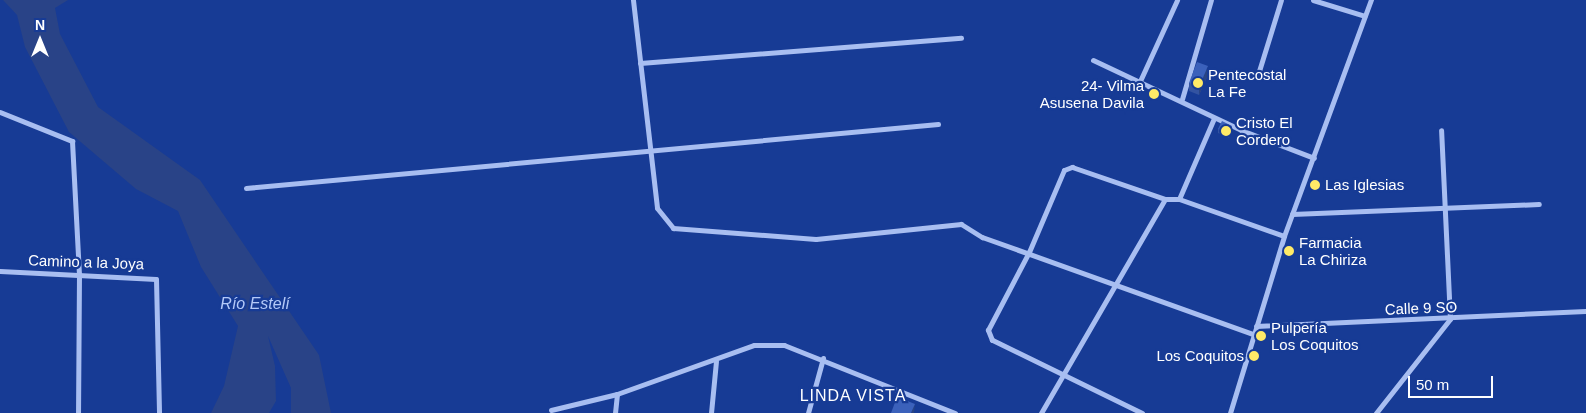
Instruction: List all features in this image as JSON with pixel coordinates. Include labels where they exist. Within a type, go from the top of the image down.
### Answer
[{"type":"street","points":[[633,0],[657,208],[673,228],[816,239],[948,222],[1118,282],[1253,334]]},
{"type":"street","points":[[1140,81],[1177,0]]},
{"type":"street","points":[[1182,99],[1211,0]]},
{"type":"street","points":[[1258,71],[1281,0]]},
{"type":"street","points":[[1313,0],[1365,16]]},
{"type":"street","points":[[1230,413],[1284,236],[1371,0]]},
{"type":"street","points":[[640,63],[961,38]]},
{"type":"street","points":[[1093,60],[1182,99],[1214,118],[1314,158]]},
{"type":"street","points":[[0,112],[68,137],[74,145],[79,274],[78,413]]},
{"type":"street","points":[[1179,199],[1214,118]]},
{"type":"street","points":[[246,188],[651,153],[938,124]]},
{"type":"street","points":[[1376,413],[1450,319],[1441,130]]},
{"type":"street","points":[[1142,413],[1066,373],[992,340],[988,330],[1029,252],[1067,166],[1165,199],[1179,199],[1284,236]]},
{"type":"street","points":[[1041,413],[1066,373],[1165,199]]},
{"type":"street","points":[[1292,214],[1539,204]]},
{"type":"street","name":"Camino a la Joya","points":[[0,271],[156,279],[159,413]]},
{"type":"street","name":"Calle 9 SO","points":[[1256,326],[1450,319],[1586,311]]},
{"type":"street","points":[[551,410],[617,394],[716,361],[754,345],[784,345],[824,358],[955,413]]},
{"type":"street","points":[[808,413],[824,358]]},
{"type":"street","points":[[711,413],[716,361]]},
{"type":"street","points":[[615,413],[617,394]]},
{"type":"water","name":"Río Estelí","points":[[3,0],[68,0],[55,8],[60,34],[98,107],[200,180],[319,355],[331,413],[291,413],[291,388],[268,336],[275,366],[276,401],[269,413],[211,413],[224,386],[238,326],[201,267],[178,211],[136,189],[69,132],[25,47],[17,15]]},
{"type":"building","points":[[1197,62],[1208,66],[1199,87],[1189,83]]},
{"type":"building","points":[[1222,121],[1232,126],[1229,133],[1218,129]]},
{"type":"building","points":[[897,397],[915,404],[911,413],[891,413]]},
{"type":"place","name":"Pentecostal La Fe","points":[[1198,83]]},
{"type":"place","name":"24- Vilma Asusena Davila","points":[[1154,94]]},
{"type":"place","name":"Cristo El Cordero","points":[[1226,131]]},
{"type":"place","name":"Las Iglesias","points":[[1315,185]]},
{"type":"place","name":"Farmacia La Chiriza","points":[[1289,251]]},
{"type":"place","name":"Pulpería Los Coquitos","points":[[1261,336]]},
{"type":"place","name":"Los Coquitos","points":[[1254,356]]},
{"type":"district","name":"LINDA VISTA","points":[[853,396]]}]
